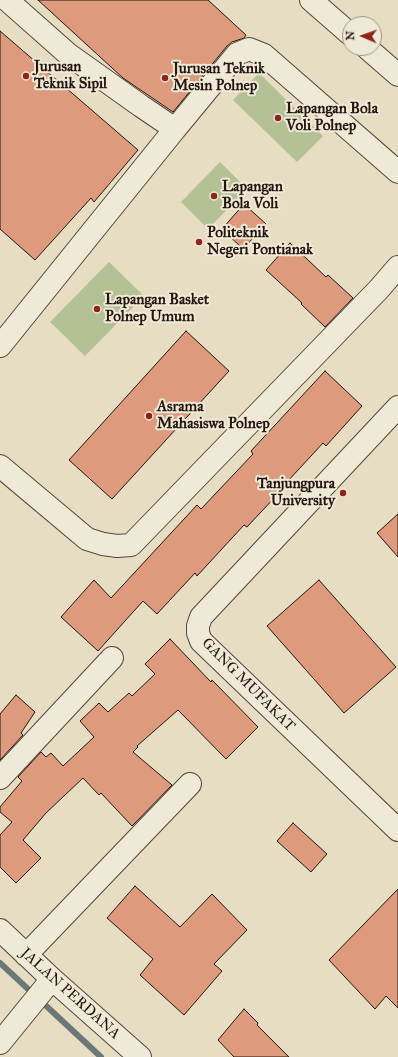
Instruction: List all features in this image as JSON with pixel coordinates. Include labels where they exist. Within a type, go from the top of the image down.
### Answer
[{"type":"street","points":[[7,0],[68,54],[175,129]]},
{"type":"street","points":[[311,0],[342,27]]},
{"type":"street","points":[[0,346],[237,54],[249,49],[264,55],[398,172]]},
{"type":"street","points":[[376,56],[398,75]]},
{"type":"street","points":[[0,466],[87,539],[103,544],[117,546],[131,545],[379,290],[398,267]]},
{"type":"street","name":"GANG MUFAKAT","points":[[398,407],[201,617],[198,626],[198,633],[201,641],[398,830]]},
{"type":"street","points":[[0,778],[112,658]]},
{"type":"street","points":[[26,955],[190,784]]},
{"type":"street","name":"JALAN PERDANA","points":[[0,930],[26,955],[47,985],[137,1056]]},
{"type":"street","points":[[0,1043],[47,985]]},
{"type":"green space","name":"Lapangan Bola Voli Polnep","points":[[259,73],[323,136],[297,162],[233,100]]},
{"type":"green space","name":"Lapangan Bola Voli","points":[[220,162],[247,189],[208,229],[181,202]]},
{"type":"green space","name":"Lapangan Basket Polnep Umum","points":[[109,262],[144,296],[85,356],[50,322]]},
{"type":"building","name":"Jurusan Teknik Mesin Polnep","points":[[38,0],[208,0],[246,35],[244,38],[232,42],[227,46],[173,112],[123,78]]},
{"type":"building","name":"Jurusan Teknik Sipil","points":[[0,31],[138,150],[94,202],[91,198],[35,260],[0,229]]},
{"type":"building","points":[[244,204],[266,224],[243,249],[222,229]]},
{"type":"building","points":[[290,243],[326,277],[328,275],[353,298],[325,327],[301,304],[302,303],[266,270]]},
{"type":"building","name":"Asrama Mahasiswa Polnep","points":[[186,331],[229,371],[112,499],[69,460]]},
{"type":"building","points":[[325,371],[362,406],[326,446],[323,443],[247,527],[244,525],[197,576],[195,573],[157,614],[143,601],[98,651],[61,617],[94,580],[111,598],[197,505],[201,509],[253,454],[251,451]]},
{"type":"building","points":[[398,514],[398,557],[377,533]]},
{"type":"building","points":[[319,580],[396,667],[344,713],[267,626]]},
{"type":"building","points":[[170,639],[211,682],[212,680],[258,727],[226,759],[178,710],[137,746],[138,747],[133,752],[172,785],[132,826],[101,793],[99,795],[83,778],[46,813],[23,840],[41,858],[16,883],[0,867],[0,835],[12,822],[0,812],[0,807],[22,781],[18,777],[41,752],[46,757],[51,753],[63,766],[94,737],[80,721],[99,703],[108,712],[129,693],[132,696],[155,674],[145,664]]},
{"type":"building","points":[[16,695],[35,712],[21,733],[23,735],[0,760],[0,714]]},
{"type":"building","points":[[293,823],[327,854],[311,872],[277,841]]},
{"type":"building","points":[[135,886],[180,927],[212,894],[247,930],[214,964],[222,971],[184,1015],[140,975],[153,959],[107,918]]},
{"type":"building","points":[[398,889],[398,1008],[386,996],[375,1009],[329,960]]},
{"type":"building","points":[[244,1009],[258,1023],[257,1025],[289,1057],[234,1057],[218,1040]]},
{"type":"waterway","points":[[0,963],[101,1057]]},
{"type":"place","name":"Jurusan Teknik Sipil","points":[[26,76]]},
{"type":"place","name":"Jurusan Teknik Mesin Polnep","points":[[165,78]]},
{"type":"place","name":"Lapangan Bola Voli Polnep","points":[[278,118]]},
{"type":"place","name":"Lapangan Bola Voli","points":[[214,196]]},
{"type":"place","name":"Politeknik Negeri Pontianak","points":[[199,242]]},
{"type":"place","name":"Lapangan Basket Polnep Umum","points":[[97,309]]},
{"type":"place","name":"Asrama Mahasiswa Polnep","points":[[149,416]]},
{"type":"place","name":"Tanjungpura University","points":[[343,493]]}]
